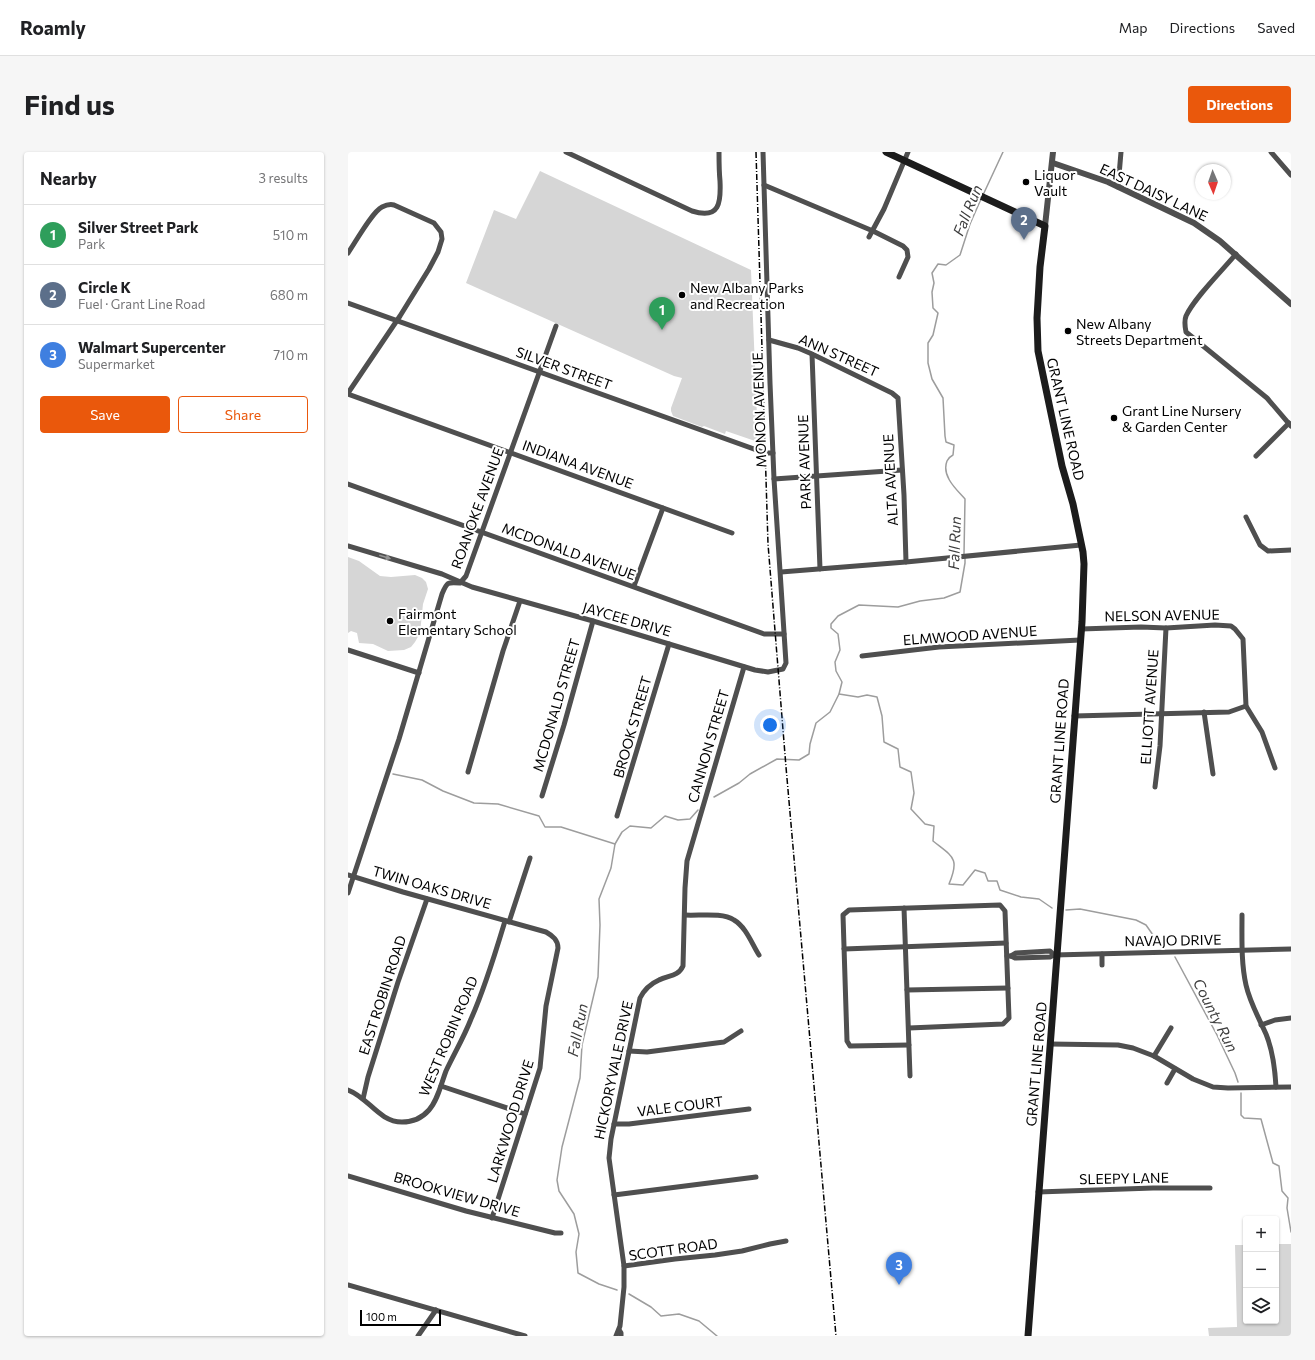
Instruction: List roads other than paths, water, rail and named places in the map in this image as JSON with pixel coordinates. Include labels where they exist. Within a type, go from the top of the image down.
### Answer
[{"type":"main road","points":[[886,152],[1045,226]]},
{"type":"main road","name":"GRANT LINE ROAD","points":[[1028,1336],[1050,1044],[1055,955],[1081,629],[1084,564],[1073,504],[1062,466],[1038,351],[1040,267],[1045,226]]},
{"type":"street","points":[[566,152],[692,212],[702,214],[712,213],[718,206],[721,195],[719,152]]},
{"type":"street","name":"MONON AVENUE","points":[[763,152],[768,340],[774,479],[786,666]]},
{"type":"street","points":[[870,237],[908,152]]},
{"type":"street","name":"GRANT LINE ROAD","points":[[1045,226],[1054,152]]},
{"type":"street","points":[[1118,187],[1121,152]]},
{"type":"street","points":[[1271,152],[1291,175]]},
{"type":"street","name":"EAST DAISY LANE","points":[[1053,163],[1088,174],[1194,223],[1212,234],[1236,254],[1291,304]]},
{"type":"street","points":[[764,185],[873,231],[903,246],[907,250],[908,257],[899,277]]},
{"type":"street","points":[[348,253],[368,222],[382,206],[394,204],[430,220],[437,225],[441,232],[442,239],[436,256],[396,321],[348,394]]},
{"type":"street","points":[[1236,254],[1198,297],[1186,317],[1184,324],[1186,332],[1267,398],[1290,424],[1256,456]]},
{"type":"street","name":"SILVER STREET","points":[[348,304],[765,453],[773,453]]},
{"type":"street","name":"ROANOKE AVENUE","points":[[348,893],[351,876],[419,672],[439,603],[445,587],[449,582],[460,583],[466,576],[556,326]]},
{"type":"street","name":"ANN STREET","points":[[768,340],[798,348],[812,354],[881,387],[898,398]]},
{"type":"street","name":"PARK AVENUE","points":[[812,354],[820,569]]},
{"type":"street","name":"INDIANA AVENUE","points":[[348,394],[732,533]]},
{"type":"street","name":"ALTA AVENUE","points":[[898,398],[906,562]]},
{"type":"street","points":[[774,479],[902,470]]},
{"type":"street","name":"MCDONALD AVENUE","points":[[348,484],[764,634],[784,634]]},
{"type":"street","points":[[634,586],[663,508]]},
{"type":"street","points":[[1246,517],[1260,545],[1268,551],[1291,550]]},
{"type":"street","points":[[781,572],[906,562],[1081,545]]},
{"type":"street","name":"JAYCEE DRIVE","points":[[348,546],[442,574],[472,587],[593,621],[744,667],[768,672],[783,669],[786,666]]},
{"type":"street","points":[[468,772],[503,651],[520,601]]},
{"type":"street","name":"MCDONALD STREET","points":[[542,796],[564,725],[593,621]]},
{"type":"street","name":"NELSON AVENUE","points":[[1081,629],[1231,626],[1240,633],[1243,639],[1246,706],[1262,732],[1275,768]]},
{"type":"street","name":"ELLIOTT AVENUE","points":[[1156,787],[1160,746],[1166,628]]},
{"type":"street","name":"ELMWOOD AVENUE","points":[[862,656],[939,646],[1080,640]]},
{"type":"street","name":"BROOK STREET","points":[[617,816],[669,644]]},
{"type":"street","points":[[348,650],[419,672]]},
{"type":"street","name":"CANNON STREET","points":[[696,831],[744,667]]},
{"type":"street","points":[[1074,716],[1229,712],[1246,706]]},
{"type":"street","points":[[1204,712],[1213,774]]},
{"type":"street","name":"HICKORYVALE DRIVE","points":[[624,1266],[609,1152],[638,1004],[642,993],[649,985],[678,973],[684,966],[686,870],[687,861],[696,831]]},
{"type":"street","name":"WEST ROBIN ROAD","points":[[348,1090],[364,1098],[380,1114],[396,1122],[409,1121],[421,1117],[430,1108],[472,1018],[530,858]]},
{"type":"street","name":"TWIN OAKS DRIVE","points":[[351,876],[507,922]]},
{"type":"street","name":"EAST ROBIN ROAD","points":[[364,1098],[368,1077],[398,982],[427,899]]},
{"type":"street","points":[[909,1028],[1004,1024],[1009,1018],[1009,956],[1006,943],[1004,911],[1000,905],[849,910],[843,916],[847,1041],[850,1046],[909,1045]]},
{"type":"street","points":[[904,908],[910,1076]]},
{"type":"street","points":[[685,915],[725,916],[734,920],[741,926],[759,955]]},
{"type":"street","points":[[1242,915],[1242,950],[1246,987],[1271,1051],[1275,1070],[1276,1087]]},
{"type":"street","name":"LARKWOOD DRIVE","points":[[492,1218],[542,1061],[546,1006],[558,948],[556,940],[550,934],[507,922]]},
{"type":"street","points":[[844,949],[1006,943]]},
{"type":"street","name":"NAVAJO DRIVE","points":[[1009,956],[1016,958],[1050,957],[1055,955],[1291,949]]},
{"type":"street","points":[[1102,954],[1102,965]]},
{"type":"street","points":[[907,990],[1008,988]]},
{"type":"street","points":[[1261,1025],[1275,1020],[1291,1018]]},
{"type":"street","points":[[1154,1056],[1170,1028]]},
{"type":"street","points":[[629,1051],[647,1052],[724,1042],[740,1031]]},
{"type":"street","points":[[1050,1044],[1118,1045],[1133,1048],[1154,1056],[1193,1079],[1213,1087],[1291,1087]]},
{"type":"street","points":[[1167,1083],[1175,1069]]},
{"type":"street","points":[[441,1086],[526,1114]]},
{"type":"street","name":"VALE COURT","points":[[614,1124],[629,1124],[749,1109]]},
{"type":"street","name":"BROOKVIEW DRIVE","points":[[348,1176],[492,1218],[555,1233],[561,1233]]},
{"type":"street","points":[[614,1195],[756,1177]]},
{"type":"street","name":"SLEEPY LANE","points":[[1038,1192],[1153,1188],[1210,1188]]},
{"type":"street","name":"SCOTT ROAD","points":[[616,1336],[619,1330],[624,1287],[624,1266],[742,1251],[786,1241]]},
{"type":"street","points":[[348,1285],[516,1335],[525,1336]]},
{"type":"street","points":[[418,1336],[436,1310]]},
{"type":"street","name":"SCOTT ROAD","points":[[619,1330],[621,1336]]},
{"type":"waterway","name":"Fall Run","points":[[983,195],[1003,152]]},
{"type":"waterway","name":"Fall Run","points":[[964,554],[965,499],[954,487],[946,472],[947,461],[953,455],[954,445],[946,442],[943,398],[932,379],[928,363],[928,343],[933,335],[938,313],[933,308],[932,292],[934,283],[932,273],[938,264],[946,265],[960,255],[970,224],[981,199]]},
{"type":"waterway","name":"Fall Run","points":[[714,797],[777,759],[799,760],[809,754],[810,744],[816,723],[830,712],[839,694],[842,682],[836,671],[835,662],[840,650],[838,634],[831,628],[831,624],[838,616],[859,605],[898,607],[920,601],[944,598],[960,592],[965,558]]},
{"type":"waterway","name":"County Run","points":[[839,694],[858,697],[867,695],[877,697],[882,716],[884,742],[898,749],[900,767],[911,772],[914,793],[911,809],[925,824],[934,826],[933,841],[953,859],[954,869],[949,884],[963,885],[975,870],[985,873],[988,881],[997,881],[1000,890],[1021,897],[1039,899],[1052,908]]},
{"type":"waterway","points":[[393,774],[422,780],[443,791],[474,803],[498,804],[539,816],[545,827],[561,827],[615,844]]},
{"type":"waterway","name":"Fall Run","points":[[617,1290],[599,1284],[578,1273],[576,1252],[579,1234],[574,1214],[559,1191],[557,1180],[562,1147],[580,1078],[582,1045],[598,977],[600,925],[599,899],[611,868],[615,844],[622,832],[630,826],[651,828],[665,816],[678,820],[690,819],[698,810]]},
{"type":"waterway","name":"County Run","points":[[1066,910],[1080,909],[1136,920],[1146,925],[1160,945]]},
{"type":"waterway","name":"County Run","points":[[1175,957],[1217,1035],[1238,1082]]},
{"type":"waterway","name":"County Run","points":[[1241,1093],[1241,1115],[1244,1118],[1261,1119],[1273,1163],[1279,1166],[1282,1191],[1288,1198],[1287,1208],[1291,1232]]},
{"type":"waterway","name":"Fall Run","points":[[629,1294],[651,1307],[661,1316],[679,1314],[699,1321],[717,1336]]},
{"type":"railway","points":[[756,152],[768,544],[836,1336]]},
{"type":"place","name":"Liquor Vault","points":[[1026,182]]},
{"type":"place","name":"Circle K","points":[[1024,240]]},
{"type":"place","name":"New Albany Parks and Recreation","points":[[682,295]]},
{"type":"place","name":"Silver Street Park","points":[[662,330]]},
{"type":"place","name":"New Albany Streets Department","points":[[1068,331]]},
{"type":"place","name":"Grant Line Nursery & Garden Center","points":[[1114,418]]},
{"type":"place","name":"Fairmont Elementary School","points":[[390,621]]},
{"type":"place","name":"Walmart Supercenter","points":[[899,1285]]}]
